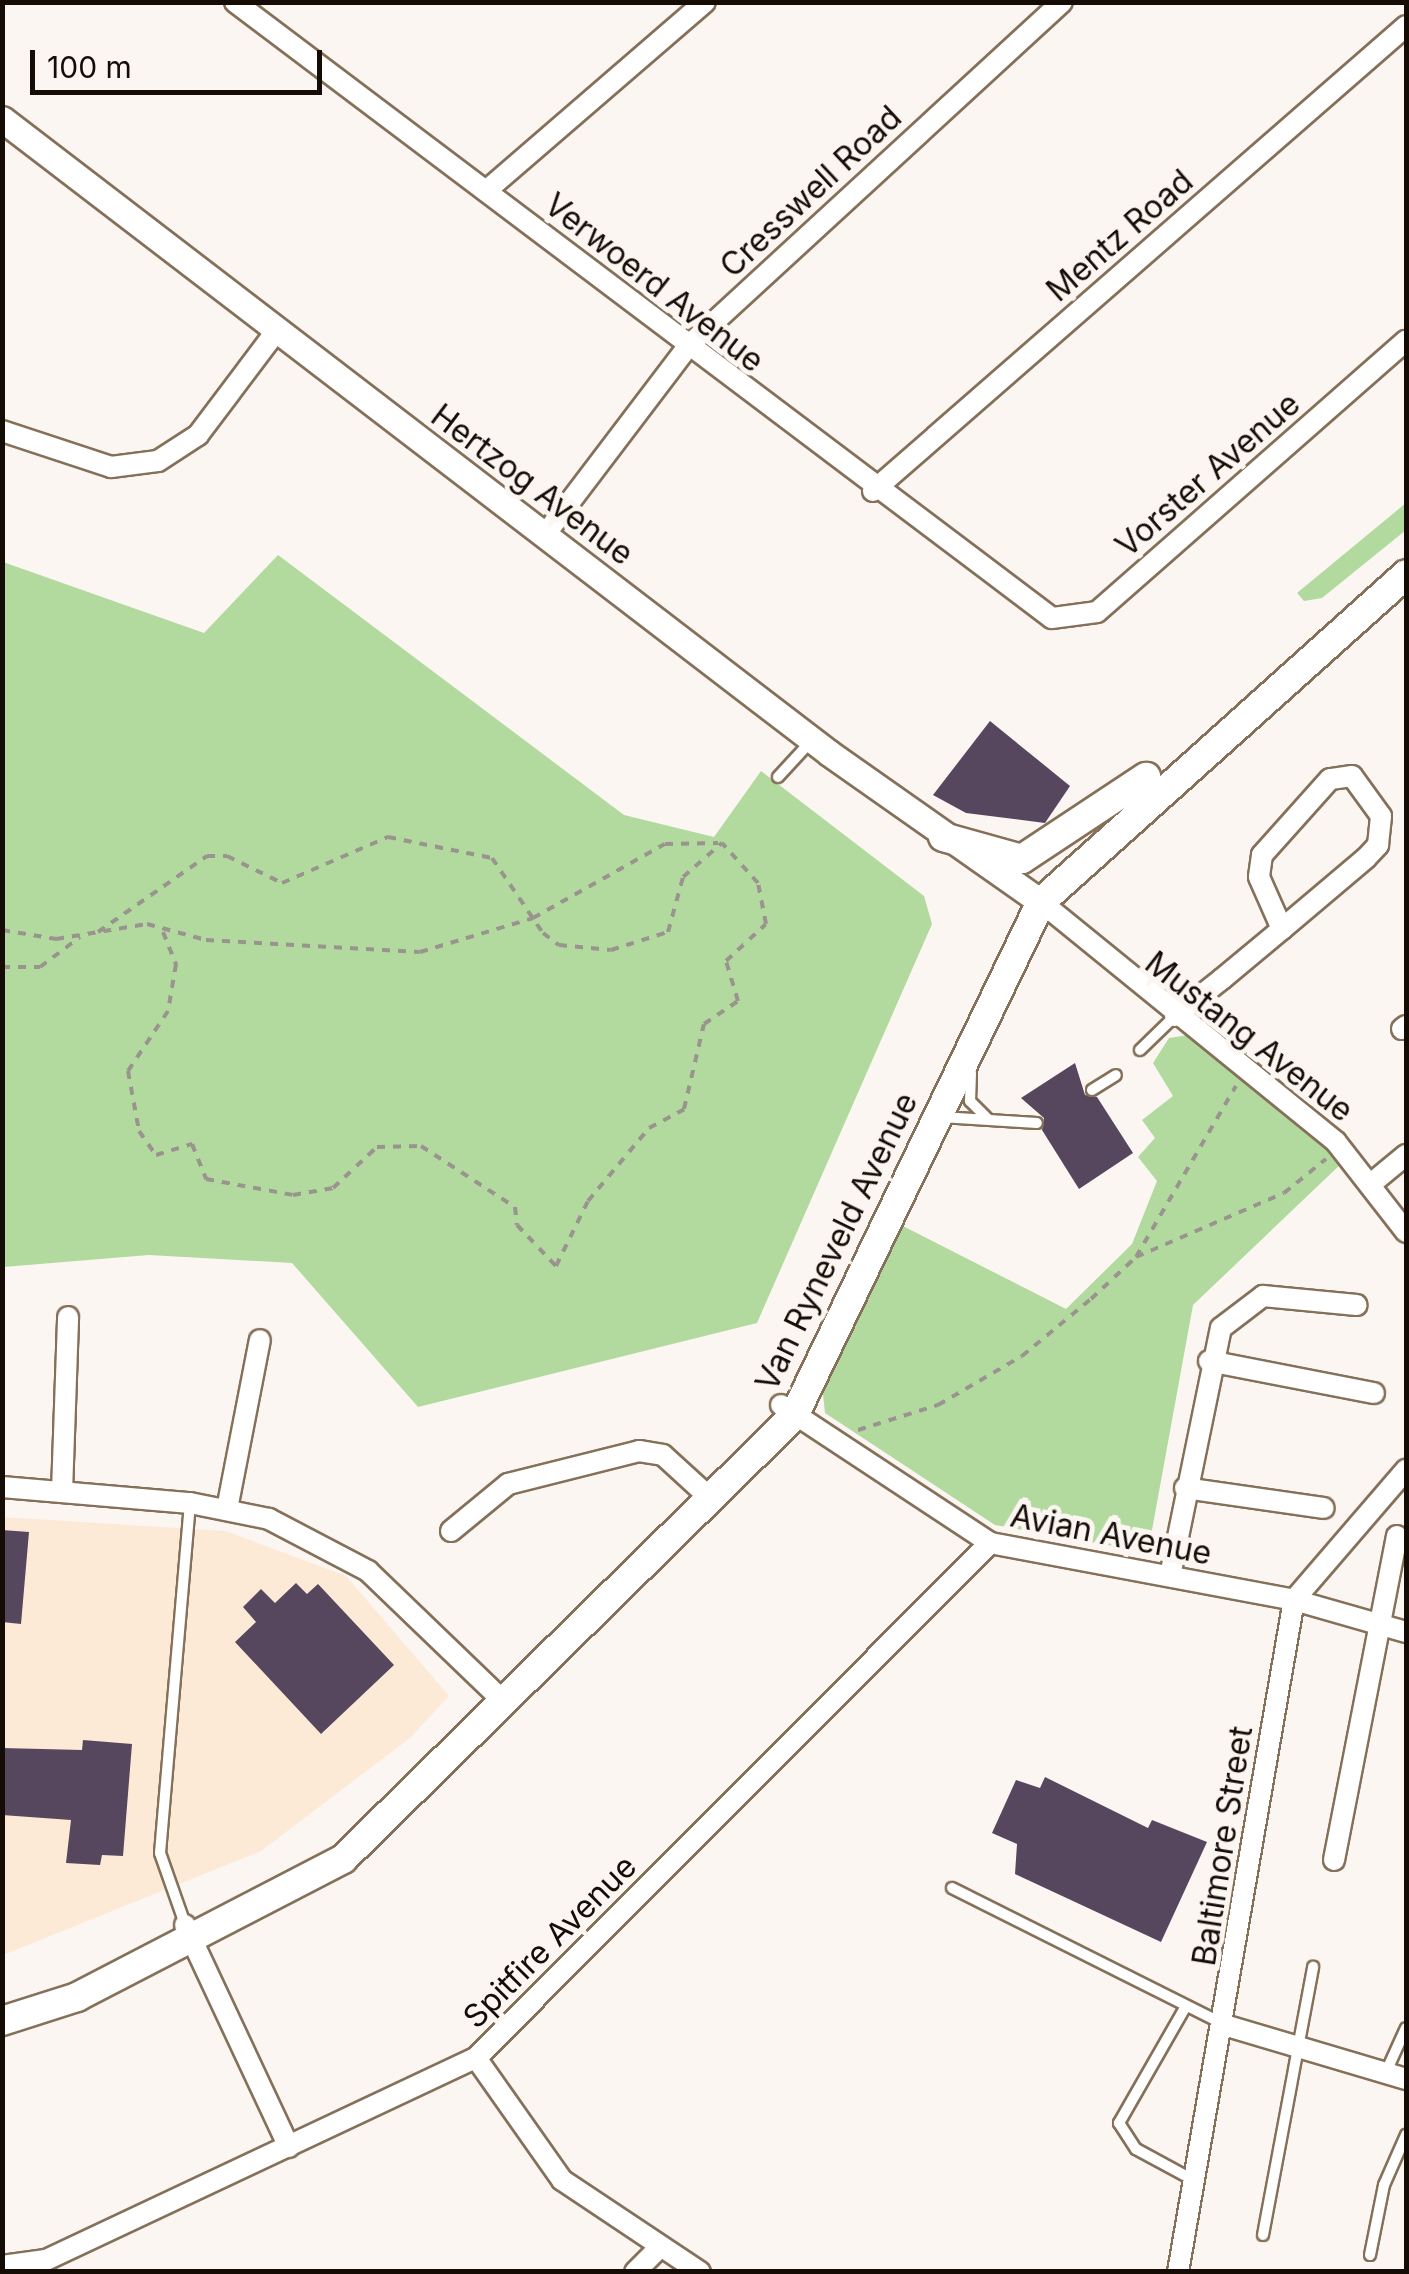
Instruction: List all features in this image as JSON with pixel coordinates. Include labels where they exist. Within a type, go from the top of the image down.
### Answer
[{"type":"main road","name":"Van Ryneveld Avenue","points":[[787,1410],[939,1063],[1035,898],[1146,777],[1406,554]]},
{"type":"main road","name":"Van Ryneveld Avenue","points":[[2,2021],[189,1934],[366,1818],[498,1697],[787,1410],[935,1118],[1035,898],[1406,574]]},
{"type":"main road","points":[[944,837],[1022,858],[1146,777]]},
{"type":"main road","name":"Van Ryneveld Avenue","points":[[2,2002],[74,1981],[189,1934]]},
{"type":"street","name":"Verwoerd Avenue","points":[[235,2],[1036,611]]},
{"type":"street","points":[[486,191],[704,2]]},
{"type":"street","name":"Cresswell Road","points":[[544,536],[688,346],[1062,2]]},
{"type":"street","name":"Mentz Road","points":[[874,491],[1406,26]]},
{"type":"street","name":"Hertzog Avenue","points":[[2,119],[813,740],[944,837],[1035,898]]},
{"type":"street","points":[[2,431],[111,467],[158,461],[198,434],[277,330]]},
{"type":"street","name":"Vorster Avenue","points":[[1036,611],[1063,620],[1098,612],[1406,341]]},
{"type":"street","points":[[1175,1016],[1282,929],[1382,836],[1376,807],[1352,776],[1330,779],[1262,855],[1259,877],[1282,929]]},
{"type":"street","name":"Mustang Avenue","points":[[1035,898],[1175,1016],[1246,1068],[1342,1148],[1406,1232]]},
{"type":"street","points":[[1372,1183],[1406,1155]]},
{"type":"street","points":[[1170,1576],[1209,1362],[1220,1328],[1256,1298],[1357,1305]]},
{"type":"street","points":[[62,1492],[68,1317]]},
{"type":"street","points":[[227,1509],[260,1340]]},
{"type":"street","points":[[1209,1362],[1374,1394]]},
{"type":"street","name":"Avian Avenue","points":[[787,1410],[990,1543],[1294,1600],[1406,1632]]},
{"type":"street","points":[[450,1531],[508,1484],[639,1451],[663,1455],[704,1493]]},
{"type":"street","points":[[1294,1600],[1406,1470]]},
{"type":"street","points":[[2,1487],[227,1509],[324,1544],[368,1571],[498,1697]]},
{"type":"street","points":[[1185,1488],[1324,1508]]},
{"type":"street","points":[[1334,1860],[1397,1536]]},
{"type":"street","name":"Spitfire Avenue","points":[[2,2266],[46,2266],[476,2058],[990,1543]]},
{"type":"street","name":"Baltimore Street","points":[[1178,2272],[1224,2024],[1294,1600]]},
{"type":"street","points":[[189,1934],[290,2147]]},
{"type":"street","points":[[1224,2024],[1301,2043],[1406,2079]]},
{"type":"street","points":[[476,2058],[562,2180],[700,2272]]},
{"type":"street","points":[[636,2272],[660,2247]]},
{"type":"lane","points":[[778,778],[813,740]]},
{"type":"lane","points":[[985,1005],[967,1092],[988,1119]]},
{"type":"lane","points":[[1140,1050],[1175,1016]]},
{"type":"lane","points":[[1092,1090],[1116,1075]]},
{"type":"lane","points":[[935,1118],[1037,1124]]},
{"type":"lane","points":[[189,1934],[160,1853],[190,1503]]},
{"type":"lane","points":[[952,1888],[1224,2024]]},
{"type":"lane","points":[[1263,2236],[1313,1967]]},
{"type":"lane","points":[[1186,2006],[1119,2123],[1136,2149],[1195,2180]]},
{"type":"lane","points":[[1386,2072],[1406,2028]]},
{"type":"lane","points":[[1370,2255],[1406,2135]]},
{"type":"path","points":[[98,932],[207,856],[227,856],[282,883],[388,837],[492,858],[534,918],[559,945],[588,950],[668,932],[683,877],[722,842]]},
{"type":"path","points":[[2,967],[40,966],[80,937],[146,924],[163,932],[420,952],[534,918],[643,852],[722,842]]},
{"type":"path","points":[[163,932],[176,964],[168,1011],[128,1071],[139,1131],[156,1155],[192,1144],[206,1179],[293,1195],[333,1188],[378,1147],[422,1146],[516,1207],[518,1225],[556,1266],[588,1201],[649,1128],[684,1108],[704,1024],[738,1002],[726,961],[766,924],[758,883],[722,842]]},
{"type":"path","points":[[2,930],[80,937]]},
{"type":"path","points":[[1136,1256],[1246,1068]]},
{"type":"path","points":[[836,1442],[938,1405],[1022,1356],[1136,1256],[1284,1193],[1342,1148]]},
{"type":"shaded area","points":[[2,1517],[226,1531],[346,1576],[449,1696],[410,1738],[261,1851],[3,1955]]},
{"type":"green space","points":[[1406,503],[1406,530],[1322,598],[1304,601],[1297,593]]},
{"type":"green space","points":[[278,555],[624,815],[714,837],[761,771],[924,896],[932,924],[757,1323],[418,1407],[292,1263],[149,1255],[3,1267],[3,562],[204,633]]},
{"type":"green space","points":[[1201,1033],[1342,1148],[1343,1162],[1193,1305],[1148,1552],[995,1525],[825,1413],[821,1375],[897,1223],[1066,1309],[1132,1244],[1157,1181],[1138,1157],[1155,1138],[1142,1120],[1173,1096],[1153,1063],[1169,1038]]},
{"type":"building","points":[[990,721],[1070,786],[1045,823],[966,813],[933,795]]},
{"type":"building","points":[[1075,1063],[1085,1095],[1097,1097],[1133,1153],[1079,1189],[1042,1130],[1044,1118],[1021,1098]]},
{"type":"building","points":[[2,1530],[29,1532],[21,1624],[2,1622]]},
{"type":"building","points":[[296,1583],[307,1594],[318,1584],[394,1665],[321,1734],[235,1642],[256,1622],[243,1607],[261,1589],[275,1603]]},
{"type":"building","points":[[83,1740],[132,1744],[123,1856],[102,1855],[100,1865],[66,1863],[71,1820],[2,1815],[2,1748],[82,1750]]},
{"type":"building","points":[[1045,1777],[1148,1828],[1152,1820],[1207,1842],[1161,1942],[1015,1874],[1017,1844],[992,1833],[1016,1780],[1040,1788]]}]
